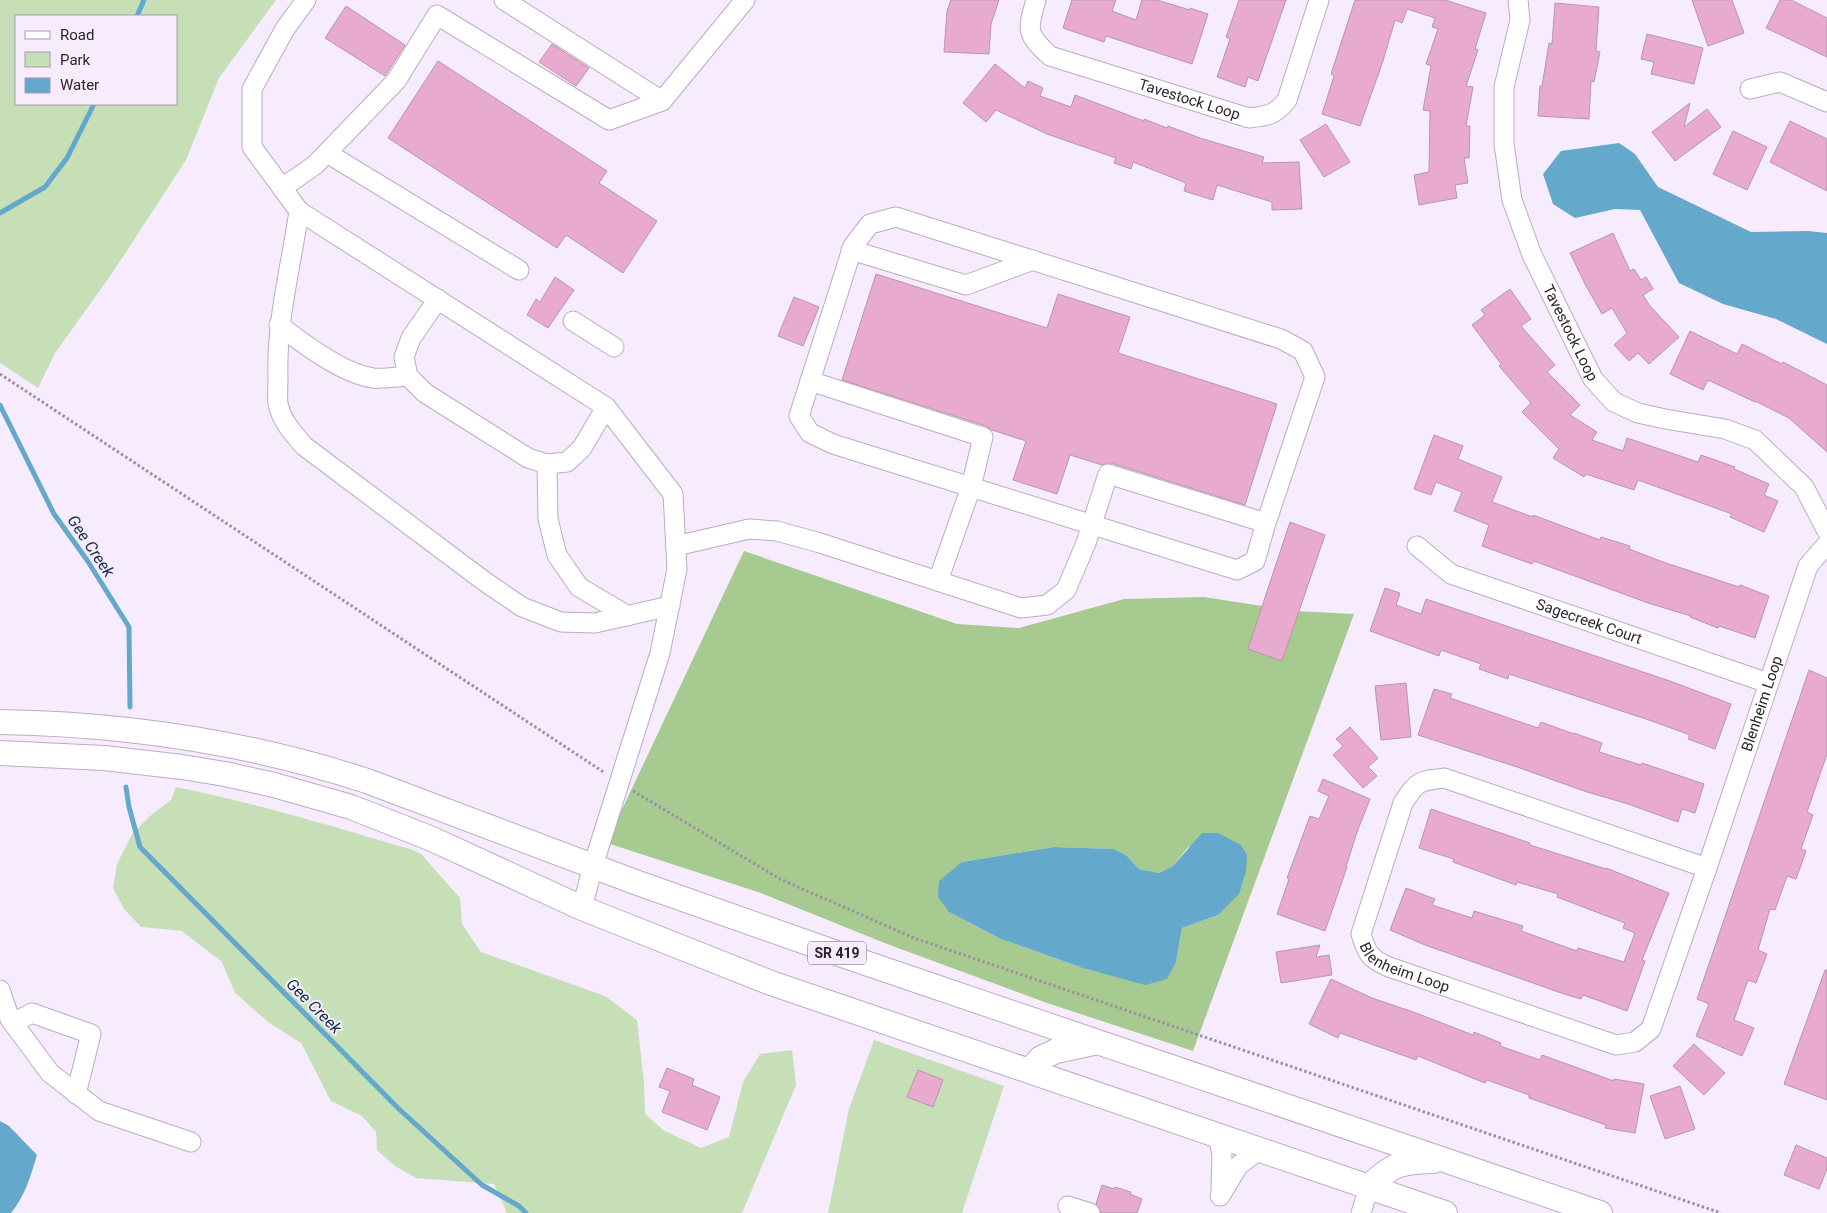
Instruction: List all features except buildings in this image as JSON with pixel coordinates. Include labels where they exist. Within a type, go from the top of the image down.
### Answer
[{"type":"main road","name":"SR 419","points":[[0,722],[67,724],[178,736],[232,745],[285,757],[368,781],[593,866],[845,956],[1600,1213]]},
{"type":"main road","points":[[0,753],[104,758],[182,767],[225,774],[302,792],[390,822],[582,908],[771,983],[1445,1213]]},
{"type":"main road","points":[[1029,1071],[1041,1058],[1056,1051],[1098,1042]]},
{"type":"main road","points":[[1369,1187],[1384,1172],[1407,1162],[1447,1162]]},
{"type":"street","points":[[306,0],[285,29],[252,89],[252,148],[299,211],[606,407],[673,494],[677,569],[660,653],[593,866],[582,908]]},
{"type":"street","points":[[504,0],[662,101]]},
{"type":"street","points":[[282,188],[327,153],[396,81],[437,16],[609,120],[662,101],[745,0]]},
{"type":"street","name":"Tavestock Loop","points":[[1036,0],[1028,25],[1035,42],[1050,56],[1249,118],[1268,116],[1279,110],[1287,100],[1319,0]]},
{"type":"street","name":"Tavestock Loop","points":[[1518,0],[1520,20],[1504,87],[1504,144],[1512,200],[1532,255],[1593,380],[1614,402],[1638,413],[1725,429],[1755,440],[1804,487],[1827,531]]},
{"type":"street","points":[[1750,89],[1780,82],[1827,102]]},
{"type":"street","points":[[327,153],[519,270]]},
{"type":"street","points":[[299,211],[293,256],[279,325],[277,362],[278,404],[287,426],[304,446],[484,581],[522,607],[561,622],[595,623],[670,606]]},
{"type":"street","points":[[896,217],[1033,260],[1281,339],[1303,351],[1315,376],[1255,561],[1237,570],[833,444],[810,434],[799,416],[851,250],[870,224],[896,217]]},
{"type":"street","points":[[851,250],[966,285],[1033,260]]},
{"type":"street","points":[[438,299],[411,338],[404,357],[408,376],[425,392],[528,458],[547,464],[568,462],[582,448],[606,407]]},
{"type":"street","points":[[573,321],[614,347]]},
{"type":"street","points":[[279,325],[297,339],[347,369],[373,378],[408,376]]},
{"type":"street","points":[[810,381],[983,437],[971,487],[938,581]]},
{"type":"street","points":[[547,464],[548,519],[557,555],[579,587],[628,616]]},
{"type":"street","points":[[676,546],[749,529],[777,531],[820,542],[1021,608],[1047,605],[1066,590],[1108,474],[1266,523]]},
{"type":"street","name":"Blenheim Loop","points":[[1707,868],[1444,778],[1421,781],[1403,803],[1361,934],[1364,946],[1374,961],[1616,1045],[1635,1042],[1651,1029],[1707,868],[1808,566],[1827,544]]},
{"type":"street","name":"Sagecreek Court","points":[[1417,546],[1451,574],[1768,683]]},
{"type":"street","points":[[0,990],[13,1024],[50,1073],[76,1094],[99,1111],[191,1142]]},
{"type":"street","points":[[13,1024],[32,1013],[91,1034],[76,1094]]},
{"type":"street","points":[[1218,1136],[1223,1165],[1220,1196],[1238,1166],[1259,1150]]},
{"type":"street","points":[[1362,1213],[1369,1187]]},
{"type":"street","points":[[1068,1206],[1090,1213]]},
{"type":"path","points":[[0,374],[607,774]]},
{"type":"path","points":[[634,791],[780,879],[914,938],[1721,1213]]},
{"type":"green space","points":[[0,0],[276,0],[219,78],[186,160],[113,272],[55,353],[38,388],[0,363]]},
{"type":"green space","points":[[744,551],[957,624],[1019,628],[1124,599],[1204,597],[1295,611],[1354,614],[1193,1051],[1047,1003],[887,944],[761,893],[610,844],[617,820]],"holes":[[[1189,846],[1218,915],[1182,928],[1176,962],[1080,967],[1001,939],[949,912],[962,862],[1054,847],[1114,849],[1126,855],[1139,869],[1159,873],[1173,866]]]},
{"type":"green space","points":[[176,787],[236,800],[295,816],[413,850],[421,854],[460,898],[462,924],[481,952],[605,996],[637,1020],[644,1083],[645,1114],[663,1130],[701,1148],[729,1137],[743,1082],[760,1054],[792,1050],[796,1085],[742,1213],[507,1213],[494,1184],[416,1178],[395,1166],[377,1150],[376,1132],[362,1116],[331,1101],[301,1043],[268,1022],[235,993],[222,962],[182,931],[141,927],[124,909],[113,888],[117,864],[132,834],[150,816],[171,800]]},
{"type":"green space","points":[[874,1040],[1004,1086],[962,1213],[828,1213],[849,1109]]},
{"type":"water","points":[[1619,143],[1635,154],[1658,187],[1751,232],[1808,231],[1827,233],[1827,344],[1776,319],[1723,304],[1679,283],[1640,210],[1615,209],[1575,218],[1553,204],[1543,174],[1561,151]]},
{"type":"water","points":[[1202,833],[1218,833],[1241,845],[1247,855],[1246,871],[1239,894],[1218,915],[1182,928],[1176,962],[1167,979],[1145,985],[1080,967],[1001,939],[949,912],[938,897],[939,881],[962,862],[1054,847],[1114,849],[1126,855],[1139,869],[1159,873],[1173,866]]},
{"type":"water","points":[[0,1121],[9,1126],[37,1155],[24,1192],[11,1213],[0,1213]]},
{"type":"waterway","name":"Gee Creek","points":[[137,15],[144,0]]},
{"type":"waterway","name":"Gee Creek","points":[[0,213],[45,187],[67,158],[94,105]]},
{"type":"waterway","name":"Gee Creek","points":[[0,405],[54,514],[87,560],[129,627],[130,707]]},
{"type":"waterway","name":"Gee Creek","points":[[126,787],[129,807],[140,847],[399,1109],[482,1185],[519,1206],[526,1213]]}]
